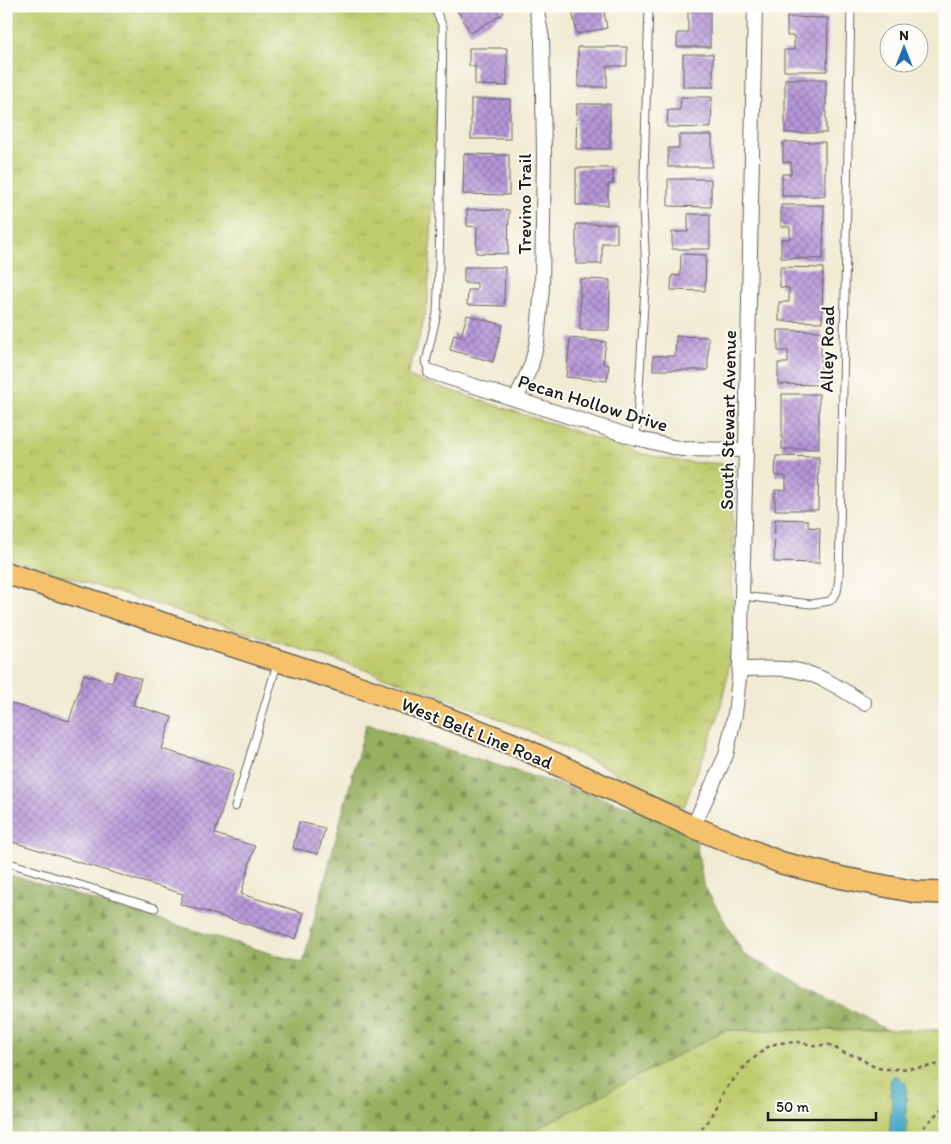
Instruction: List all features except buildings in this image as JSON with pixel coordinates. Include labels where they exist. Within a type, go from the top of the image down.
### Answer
[{"type":"main road","name":"West Belt Line Road","points":[[6,573],[431,712],[507,742],[693,826],[782,863],[843,878],[916,892],[945,893]]},
{"type":"street","name":"Trevino Trail","points":[[516,399],[531,366],[537,342],[542,288],[544,155],[542,39],[536,6]]},
{"type":"street","name":"South Stewart Avenue","points":[[693,826],[726,755],[735,714],[740,669],[755,6]]},
{"type":"street","name":"Pecan Hollow Drive","points":[[431,372],[636,438],[681,450],[746,450]]},
{"type":"street","points":[[740,669],[796,670],[826,681],[864,703]]},
{"type":"lane","points":[[431,372],[426,362],[437,313],[438,295],[443,27],[434,6]]},
{"type":"lane","points":[[636,438],[646,272],[643,208],[649,6]]},
{"type":"lane","name":"Alley Road","points":[[742,596],[811,604],[830,601],[837,592],[851,6]]},
{"type":"lane","points":[[235,807],[278,661]]},
{"type":"lane","points":[[6,862],[155,908]]},
{"type":"path","points":[[689,1138],[698,1133],[707,1123],[726,1090],[747,1064],[766,1048],[777,1043],[798,1042],[817,1046],[828,1044],[844,1053],[857,1056],[877,1068],[900,1069],[945,1063]]},
{"type":"path","points":[[911,1138],[945,1105]]},
{"type":"green space","points":[[6,6],[432,7],[440,30],[428,301],[421,332],[407,376],[643,454],[684,462],[734,464],[732,639],[727,679],[718,717],[684,807],[540,736],[435,694],[354,666],[6,558]]},
{"type":"green space","points":[[366,724],[694,827],[703,884],[744,955],[887,1030],[726,1030],[522,1138],[6,1138],[6,874],[303,963]]},
{"type":"green space","points":[[726,1030],[945,1030],[945,1138],[522,1138]]},
{"type":"water","points":[[893,1076],[897,1076],[906,1084],[907,1128],[904,1138],[891,1138],[889,1135],[892,1105],[890,1082]]}]
